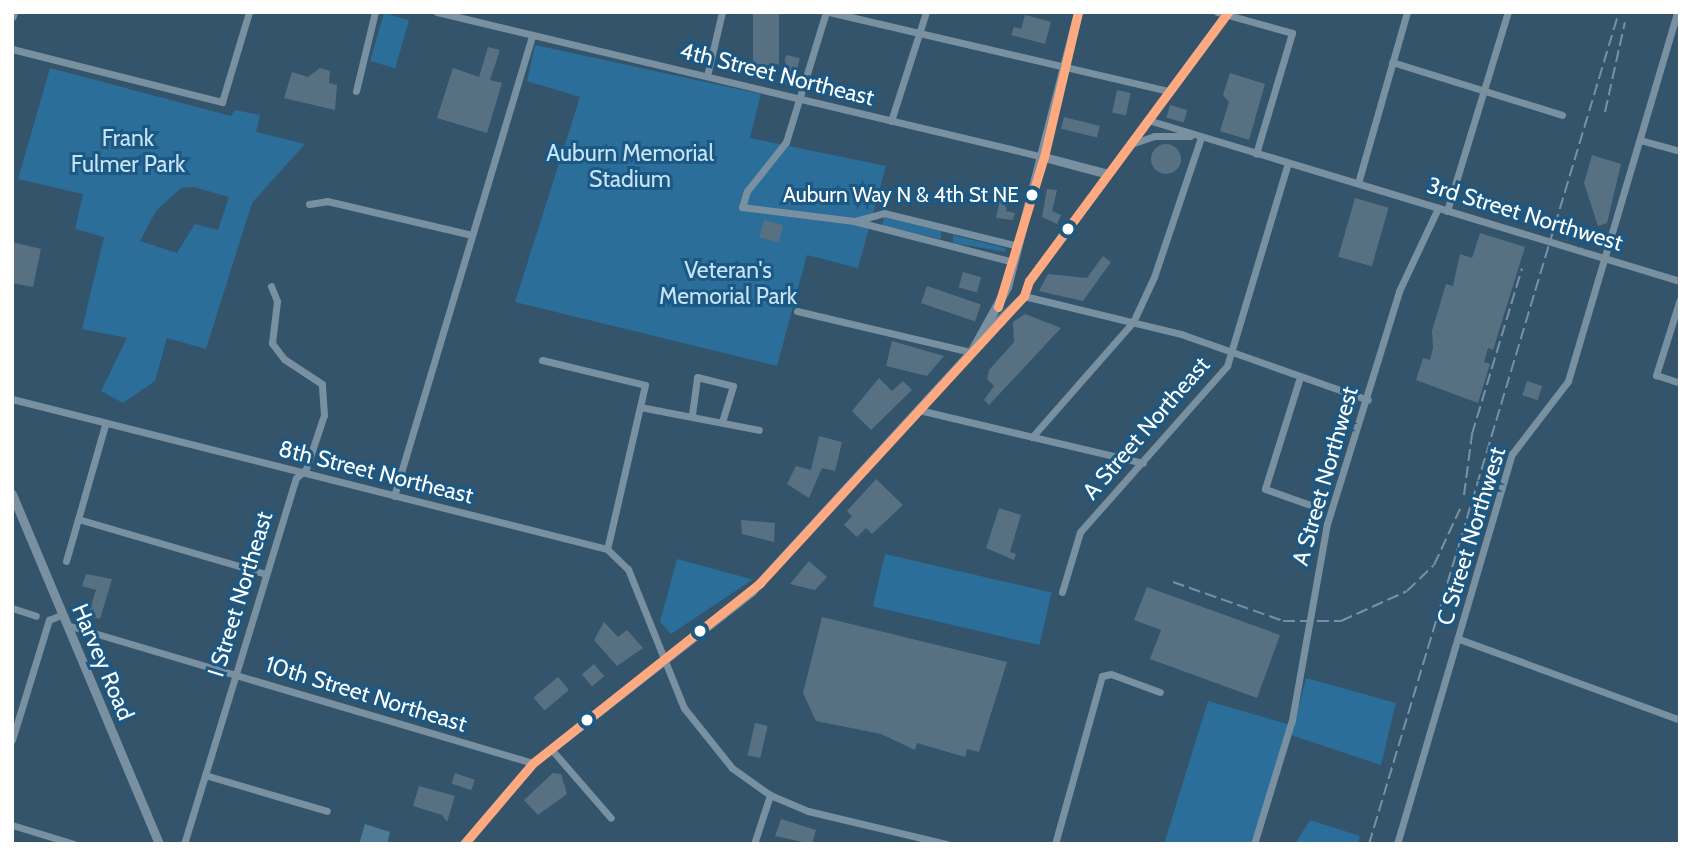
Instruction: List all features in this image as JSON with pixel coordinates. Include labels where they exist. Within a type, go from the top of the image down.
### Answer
[{"type":"main road","points":[[464,844],[533,763],[760,583],[971,352],[982,336],[1014,262],[1044,158],[1078,12]]},
{"type":"main road","points":[[982,336],[1024,296],[1224,13]]},
{"type":"main road","name":"4th Street Northeast","points":[[1044,158],[1108,174]]},
{"type":"main road","name":"Harvey Road","points":[[12,494],[159,844]]},
{"type":"street","points":[[12,49],[222,102],[249,12]]},
{"type":"street","points":[[356,91],[375,12]]},
{"type":"street","name":"4th Street Northeast","points":[[437,12],[1044,158]]},
{"type":"street","points":[[707,76],[722,12]]},
{"type":"street","points":[[1014,262],[854,221],[742,207],[747,191],[783,149],[802,99],[828,12],[1169,91]]},
{"type":"street","points":[[891,121],[926,12]]},
{"type":"street","points":[[1358,183],[1407,12]]},
{"type":"street","points":[[1447,211],[1508,12]]},
{"type":"street","name":"C Street Northwest","points":[[1397,844],[1512,454],[1568,382],[1678,12]]},
{"type":"street","points":[[1224,13],[1292,33],[1256,154]]},
{"type":"street","points":[[394,496],[532,35]]},
{"type":"street","points":[[1392,62],[1562,114]]},
{"type":"street","name":"3rd Street Northwest","points":[[1149,120],[1680,281]]},
{"type":"street","points":[[1032,437],[1133,321],[1154,277],[1201,137],[1154,136],[1131,144]]},
{"type":"street","points":[[1640,140],[1680,151]]},
{"type":"street","name":"A Street Northeast","points":[[1062,592],[1080,532],[1219,379],[1232,351],[1288,163]]},
{"type":"street","points":[[309,204],[327,201],[472,235]]},
{"type":"street","name":"A Street Northwest","points":[[1254,844],[1292,720],[1322,543],[1399,291],[1438,208]]},
{"type":"street","points":[[854,221],[884,213],[1018,246]]},
{"type":"street","points":[[945,246],[950,229]]},
{"type":"street","name":"I Street Northeast","points":[[184,844],[266,574],[326,403],[323,384],[302,368],[284,359],[272,343],[277,301],[271,286]]},
{"type":"street","points":[[1024,296],[1133,321],[1232,351],[1367,400]]},
{"type":"street","points":[[1680,299],[1656,375],[1680,383]]},
{"type":"street","points":[[797,311],[971,352]]},
{"type":"street","points":[[542,360],[645,385],[607,549],[628,569],[662,661],[700,734],[732,768],[770,795],[841,821],[946,844]]},
{"type":"street","points":[[692,414],[697,377],[733,386],[722,421]]},
{"type":"street","points":[[1300,377],[1265,489],[1319,508]]},
{"type":"street","name":"8th Street Northeast","points":[[12,400],[607,549]]},
{"type":"street","points":[[640,407],[692,414],[759,430]]},
{"type":"street","points":[[919,410],[1143,463]]},
{"type":"street","points":[[65,561],[105,425]]},
{"type":"street","points":[[78,519],[266,574]]},
{"type":"street","points":[[12,608],[36,615]]},
{"type":"street","points":[[12,740],[16,713],[49,620],[63,614]]},
{"type":"street","name":"10th Street Northeast","points":[[67,625],[533,763]]},
{"type":"street","points":[[1459,639],[1680,720]]},
{"type":"street","points":[[1055,844],[1102,676],[1111,674],[1160,692]]},
{"type":"street","points":[[551,749],[611,818]]},
{"type":"street","points":[[205,775],[327,811]]},
{"type":"street","points":[[754,844],[770,795]]},
{"type":"street","points":[[12,825],[74,844]]},
{"type":"green space","points":[[384,13],[409,20],[395,68],[370,61]]},
{"type":"green space","points":[[535,45],[761,94],[750,138],[886,166],[858,268],[807,255],[777,366],[515,302],[580,97],[527,81]]},
{"type":"green space","name":"Frank Fulmer Park","points":[[50,68],[231,116],[235,110],[260,115],[256,132],[305,144],[252,203],[206,349],[167,338],[155,381],[123,403],[101,391],[127,338],[82,329],[104,237],[75,229],[83,194],[18,179]],"holes":[[[194,187],[229,197],[218,230],[195,224],[177,253],[140,241],[156,211],[181,188]]]},
{"type":"green space","points":[[884,217],[941,231],[941,239],[882,226]]},
{"type":"green space","points":[[953,235],[1005,248],[1006,252],[953,243]]},
{"type":"green space","points":[[885,554],[1052,592],[1039,645],[873,607]]},
{"type":"green space","points":[[677,559],[752,580],[671,634],[660,622]]},
{"type":"green space","points":[[1306,678],[1396,703],[1381,765],[1288,734],[1255,841],[1262,844],[1164,844],[1208,701],[1294,726]]},
{"type":"green space","points":[[1310,820],[1360,836],[1358,844],[1295,844]]},
{"type":"shaded area","points":[[365,824],[390,832],[387,844],[359,844]]},
{"type":"building","points":[[753,12],[779,12],[779,65],[753,65]]},
{"type":"building","points":[[1025,15],[1051,22],[1045,44],[1011,35],[1014,27],[1021,29]]},
{"type":"building","points":[[488,47],[500,50],[490,80],[502,83],[487,133],[437,118],[453,68],[479,77]]},
{"type":"building","points":[[786,55],[800,58],[794,85],[780,82]]},
{"type":"building","points":[[320,68],[330,71],[329,83],[337,85],[335,110],[284,98],[292,72],[308,77]]},
{"type":"building","points":[[1230,73],[1265,84],[1249,140],[1220,131],[1229,102],[1223,95]]},
{"type":"building","points":[[1117,90],[1131,93],[1126,115],[1112,112]]},
{"type":"building","points":[[1170,105],[1187,110],[1184,122],[1166,117]]},
{"type":"building","points":[[1064,117],[1100,126],[1097,138],[1061,129]]},
{"type":"building","points":[[1166,144],[1172,145],[1180,153],[1180,165],[1172,173],[1166,174],[1160,173],[1152,165],[1151,159],[1152,153],[1160,145]]},
{"type":"building","points":[[1592,155],[1621,164],[1607,223],[1598,226],[1584,183]]},
{"type":"building","points":[[1047,189],[1057,190],[1052,211],[1061,215],[1057,224],[1042,217]]},
{"type":"building","points":[[1355,198],[1389,208],[1372,266],[1338,257]]},
{"type":"building","points":[[1000,199],[1008,201],[1006,211],[1015,213],[1013,220],[996,218]]},
{"type":"building","points":[[764,220],[783,225],[779,243],[759,237]]},
{"type":"building","points":[[1480,233],[1525,247],[1493,350],[1488,348],[1484,362],[1490,364],[1478,403],[1416,380],[1423,358],[1430,360],[1433,348],[1432,331],[1446,284],[1453,286],[1460,254],[1472,258]]},
{"type":"building","points":[[12,242],[41,249],[33,287],[12,283]]},
{"type":"building","points":[[1103,256],[1111,262],[1083,301],[1039,291],[1048,274],[1087,278]]},
{"type":"building","points":[[963,272],[981,277],[977,293],[959,287]]},
{"type":"building","points":[[927,286],[981,305],[975,322],[921,303]]},
{"type":"building","points":[[1025,314],[1061,328],[989,405],[984,400],[994,386],[987,379],[989,370],[1014,342],[1013,322]]},
{"type":"building","points":[[892,341],[944,356],[927,376],[886,366]]},
{"type":"building","points":[[879,378],[892,391],[903,381],[912,390],[871,430],[852,411]]},
{"type":"building","points":[[1527,381],[1542,386],[1538,400],[1522,395]]},
{"type":"building","points":[[819,436],[842,442],[835,471],[822,468],[809,498],[787,484],[796,466],[811,470]]},
{"type":"building","points":[[876,479],[903,505],[872,534],[866,528],[857,537],[844,525],[852,516],[847,511]]},
{"type":"building","points":[[999,508],[1021,515],[1010,552],[1016,554],[1014,560],[986,548]]},
{"type":"building","points":[[741,520],[775,523],[774,542],[742,534]]},
{"type":"building","points":[[809,561],[827,577],[815,590],[790,584]]},
{"type":"building","points":[[86,574],[112,579],[100,619],[88,616],[96,590],[82,586]]},
{"type":"building","points":[[1147,587],[1280,635],[1257,698],[1150,659],[1161,630],[1134,620]]},
{"type":"building","points":[[822,617],[1007,662],[979,752],[967,749],[965,757],[917,743],[915,750],[881,734],[816,721],[803,693]]},
{"type":"building","points":[[604,622],[618,637],[627,630],[643,648],[617,666],[594,640]]},
{"type":"building","points":[[594,664],[604,676],[592,687],[582,674]]},
{"type":"building","points":[[558,677],[569,690],[544,711],[533,698]]},
{"type":"building","points":[[755,723],[768,726],[760,758],[748,755]]},
{"type":"building","points":[[455,773],[475,780],[471,790],[451,783]]},
{"type":"building","points":[[553,773],[561,774],[567,794],[538,815],[524,800]]},
{"type":"building","points":[[419,786],[455,796],[447,822],[442,815],[413,806]]},
{"type":"building","points":[[781,819],[816,830],[812,844],[775,836]]},
{"type":"railway","points":[[1369,844],[1619,12]]},
{"type":"railway","points":[[1605,112],[1625,22]]},
{"type":"railway","points":[[1464,495],[1472,434],[1522,268]]},
{"type":"railway","points":[[1173,582],[1283,621],[1341,621],[1407,591],[1434,565],[1460,509]]},
{"type":"transit line","points":[[998,307],[1044,157],[1078,12]]},
{"type":"transit line","points":[[464,844],[533,763],[760,583],[1024,296],[1029,281],[1228,12]]},
{"type":"place","name":"Auburn Way N & 4th St NE","points":[[1032,195]]},
{"type":"park label","name":"Auburn Memorial Stadium","points":[[630,166]]},
{"type":"park label","name":"Veteran's Memorial Park","points":[[728,283]]}]
